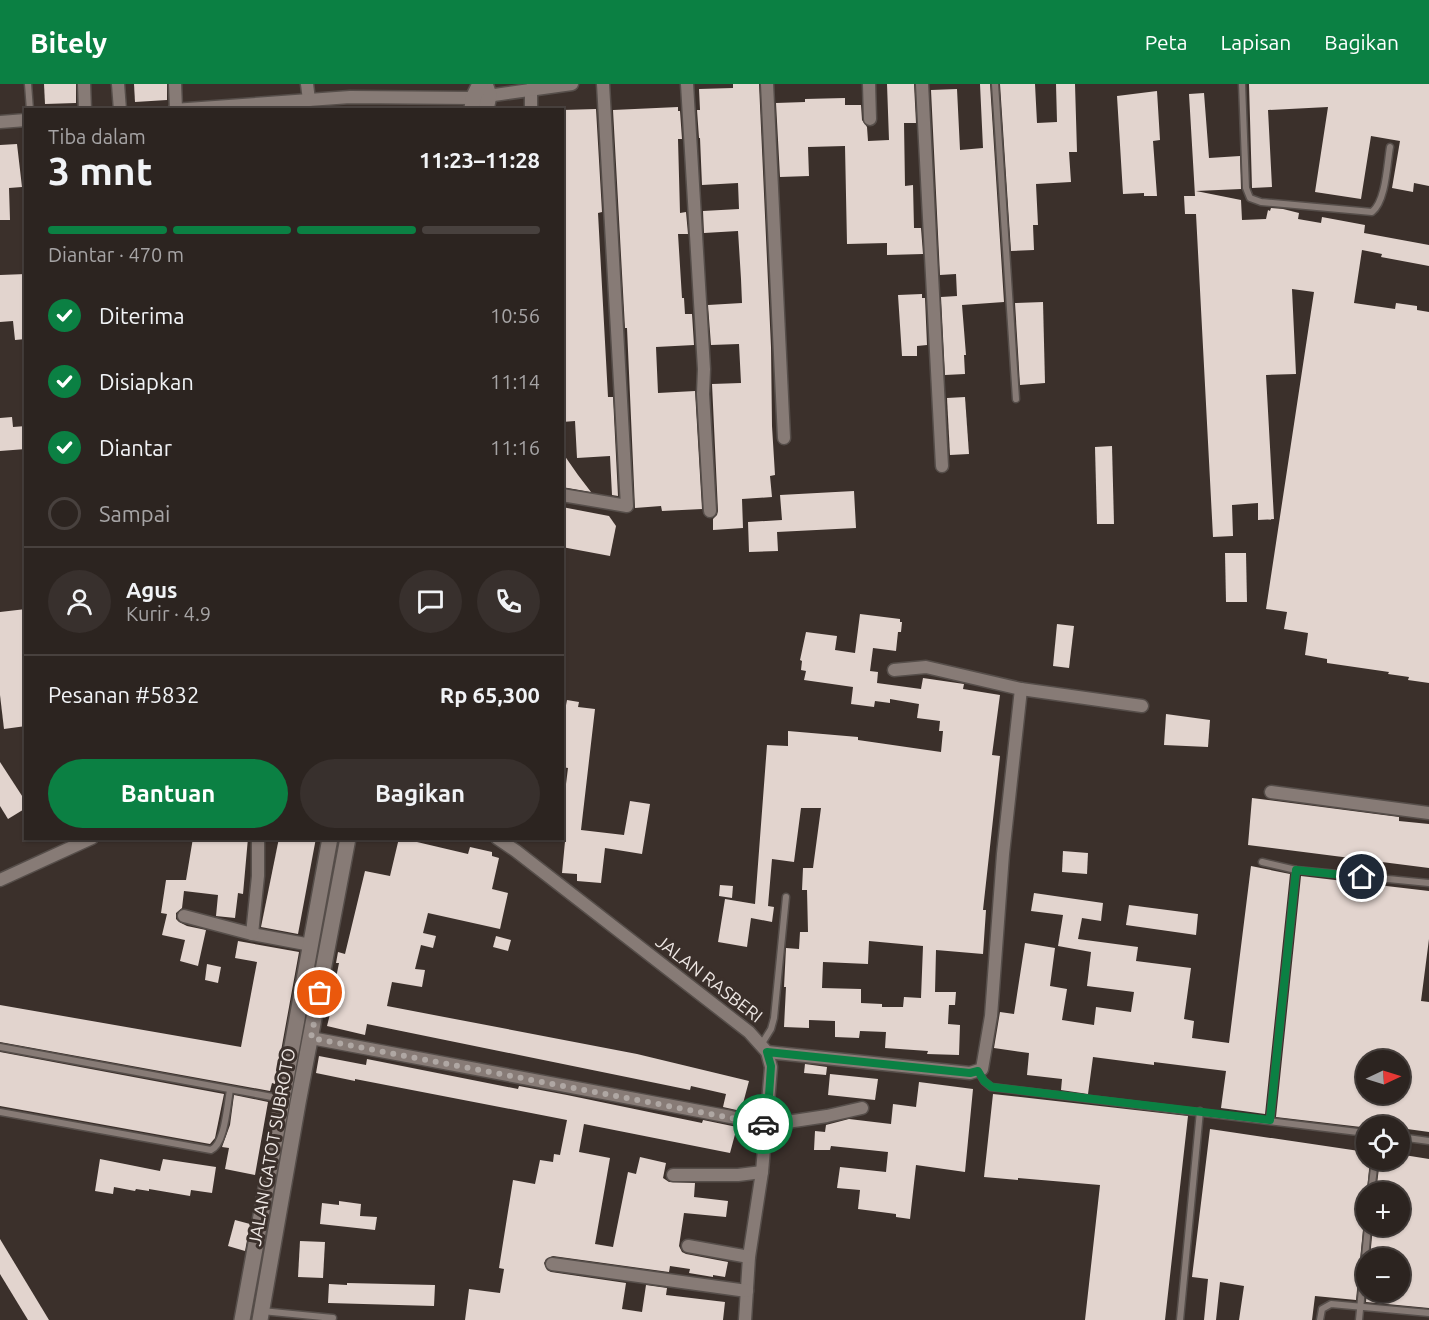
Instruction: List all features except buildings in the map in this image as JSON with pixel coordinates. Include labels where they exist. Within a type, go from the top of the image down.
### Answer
[{"type":"main road","points":[[473,104],[485,93]]},
{"type":"main road","points":[[242,1320],[330,840]]},
{"type":"main road","name":"JALAN GATOT SUBROTO","points":[[261,1316],[348,840]]},
{"type":"street","points":[[84,84],[85,108]]},
{"type":"street","points":[[118,84],[120,108]]},
{"type":"street","points":[[175,84],[175,108]]},
{"type":"street","points":[[307,84],[309,100]]},
{"type":"street","points":[[485,93],[572,84]]},
{"type":"street","points":[[564,495],[627,506],[603,84]]},
{"type":"street","points":[[687,84],[704,357],[703,394],[710,511]]},
{"type":"street","points":[[767,84],[784,438]]},
{"type":"street","points":[[869,84],[870,119]]},
{"type":"street","points":[[922,84],[942,466]]},
{"type":"street","points":[[531,89],[531,108]]},
{"type":"street","points":[[207,108],[350,97],[473,104]]},
{"type":"street","points":[[0,122],[24,120]]},
{"type":"street","points":[[894,670],[926,667],[1021,689],[1142,706]]},
{"type":"street","points":[[745,1320],[748,1257],[767,1125],[771,1066],[764,1049],[970,1073],[982,1069],[991,1016],[1003,854],[1021,689]]},
{"type":"street","points":[[1270,792],[1429,813]]},
{"type":"street","points":[[0,880],[88,840]]},
{"type":"street","points":[[252,934],[258,876],[258,840]]},
{"type":"street","name":"JALAN RASBERI","points":[[499,840],[749,1032],[764,1049]]},
{"type":"street","points":[[184,916],[252,934],[311,945]]},
{"type":"street","points":[[311,1038],[720,1114],[767,1125],[862,1108]]},
{"type":"street","points":[[673,1175],[738,1175],[762,1172]]},
{"type":"street","points":[[688,1246],[748,1257]]},
{"type":"street","points":[[552,1264],[747,1291]]},
{"type":"lane","points":[[28,84],[30,108]]},
{"type":"lane","points":[[995,84],[1016,399]]},
{"type":"lane","points":[[1242,84],[1246,188],[1251,198],[1261,202],[1372,213],[1377,209],[1381,198],[1390,147]]},
{"type":"lane","points":[[1262,862],[1296,870],[1429,884]]},
{"type":"lane","points":[[1270,1120],[1296,870]]},
{"type":"lane","points":[[764,1049],[774,1018],[786,897]]},
{"type":"lane","points":[[0,1047],[298,1103]]},
{"type":"lane","points":[[978,1071],[984,1081],[992,1087],[1356,1132]]},
{"type":"lane","points":[[0,1112],[211,1150],[217,1147],[221,1137],[230,1090]]},
{"type":"lane","points":[[1180,1320],[1200,1112]]},
{"type":"lane","points":[[1410,1138],[1429,1141]]},
{"type":"lane","points":[[1359,1320],[1367,1236]]},
{"type":"lane","points":[[1320,1320],[1322,1309],[1331,1304],[1429,1313]]},
{"type":"lane","points":[[261,1316],[333,1318]]},
{"type":"way so far","points":[[320,993],[311,1038],[763,1124]]},
{"type":"route","points":[[763,1124],[767,1125],[771,1066],[767,1052],[970,1073],[978,1071],[984,1081],[992,1087],[1270,1120],[1296,870],[1362,877]]}]
